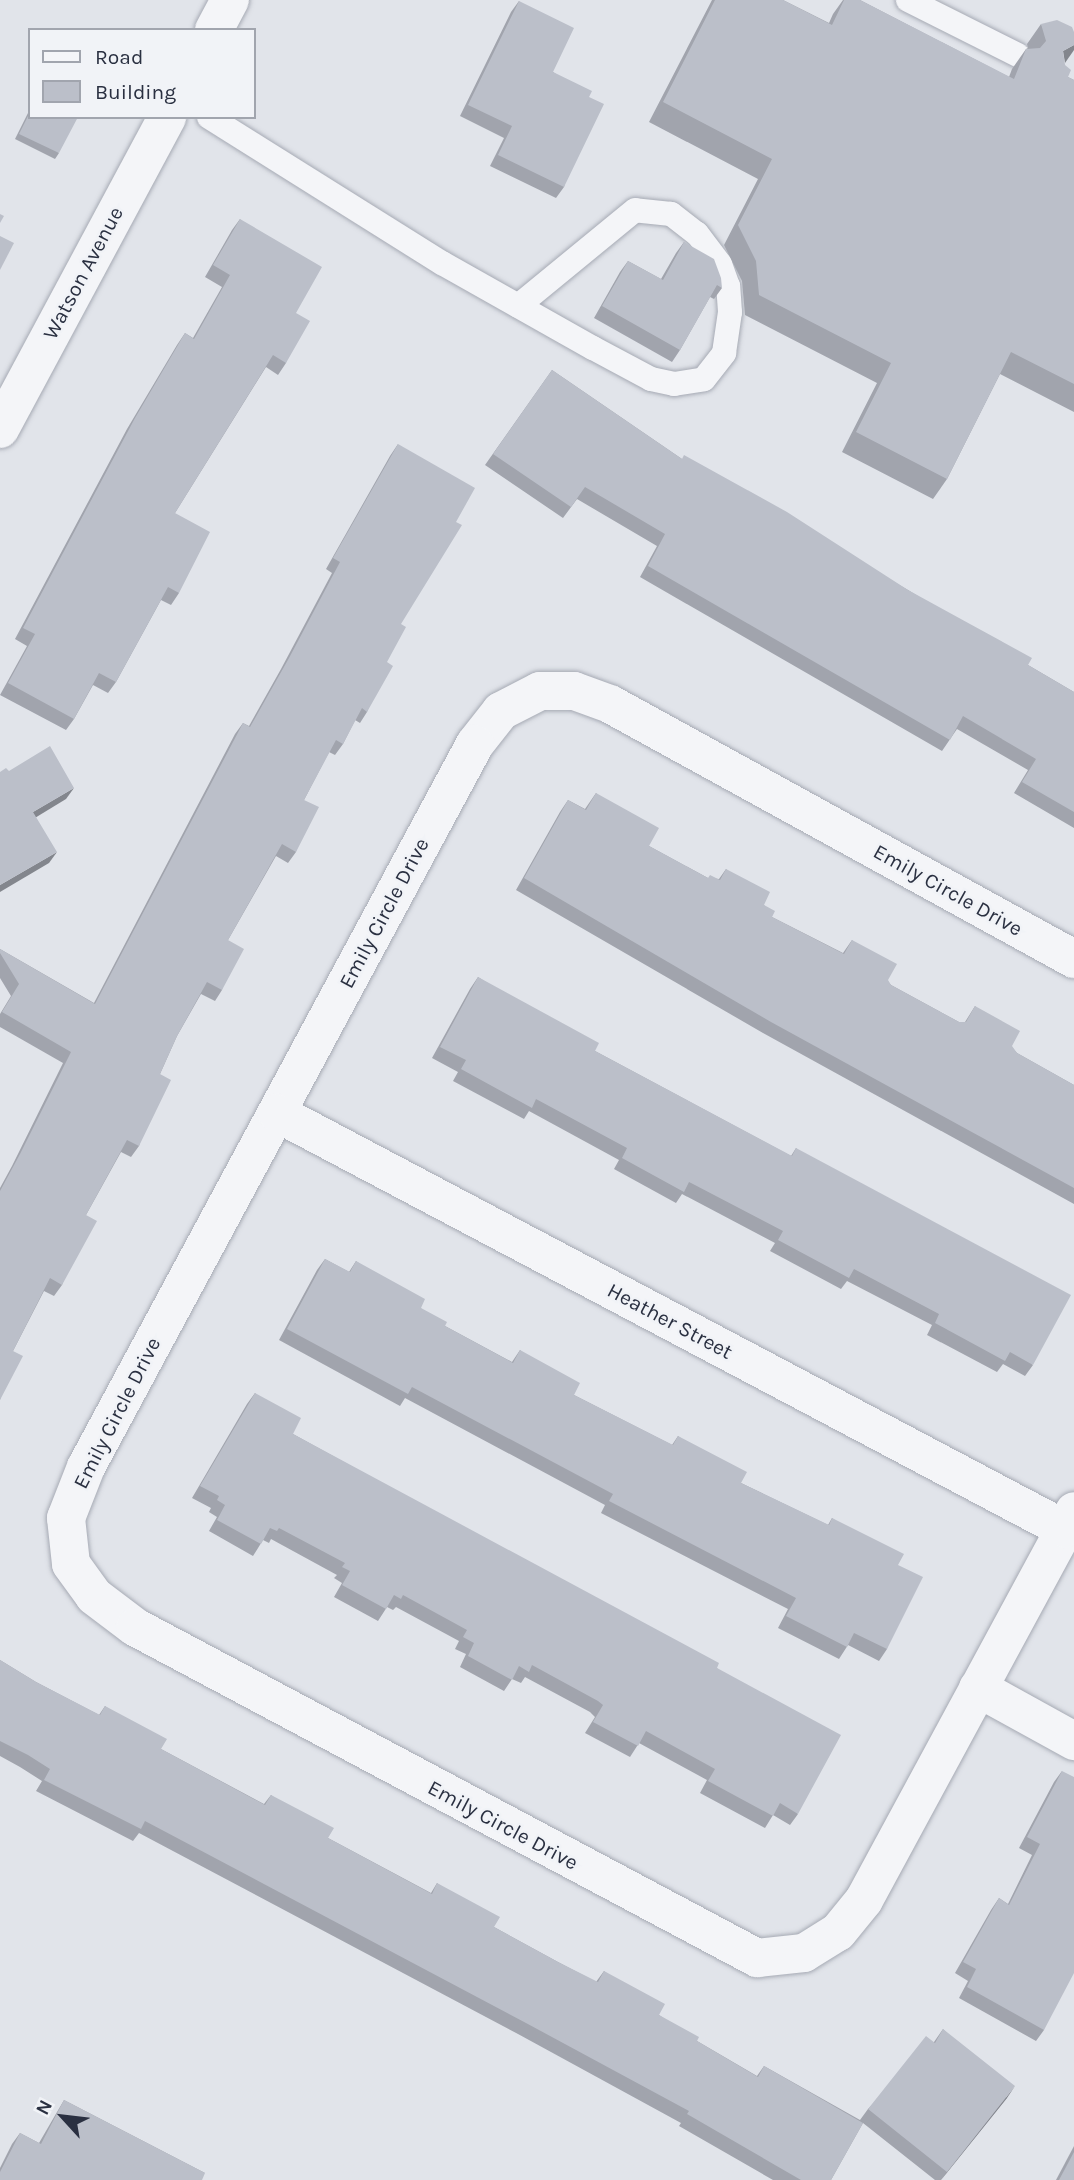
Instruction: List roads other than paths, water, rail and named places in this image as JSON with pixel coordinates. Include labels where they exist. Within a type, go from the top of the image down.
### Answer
[{"type":"street","points":[[215,28],[230,0]]},
{"type":"street","name":"Watson Avenue","points":[[0,429],[166,119]]},
{"type":"street","name":"Emily Circle Drive","points":[[1069,1520],[864,1900],[838,1932],[804,1953],[757,1958],[135,1627],[94,1596],[71,1564],[66,1518],[86,1467],[475,744],[501,711],[540,691],[574,691],[610,704],[1074,959]]},
{"type":"street","name":"Heather Street","points":[[277,1113],[1069,1520]]},
{"type":"street","points":[[978,1688],[1074,1741]]},
{"type":"lane","points":[[908,0],[1018,55]]},
{"type":"lane","points":[[212,119],[518,306],[651,379],[674,384],[704,379],[723,354],[730,312],[728,286],[720,264],[697,234],[671,214],[635,210],[518,306]]}]
